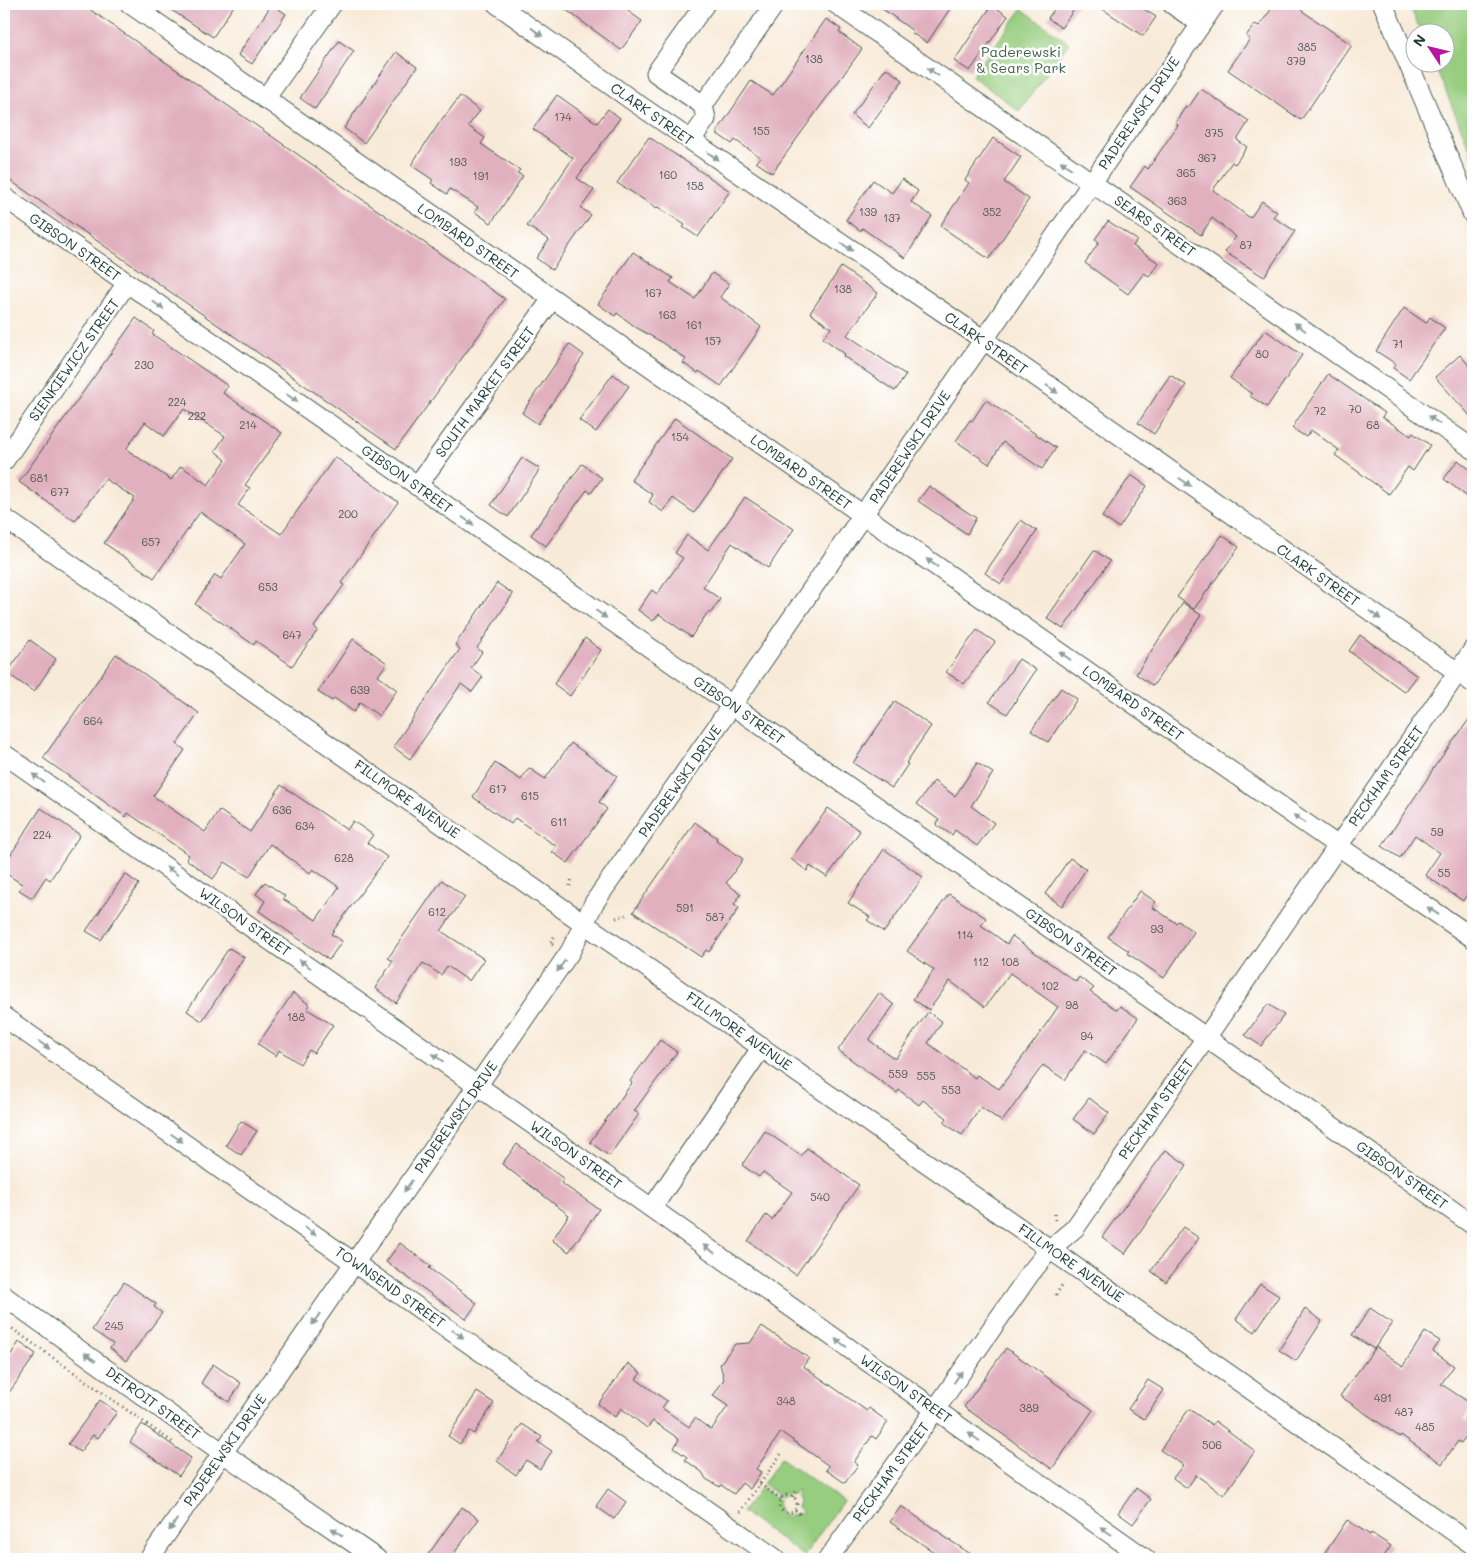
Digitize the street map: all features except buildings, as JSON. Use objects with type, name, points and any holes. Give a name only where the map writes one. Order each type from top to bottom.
[{"type":"street","name":"LOMBARD STREET","points":[[130,4],[1338,846],[1473,938]]},
{"type":"street","points":[[266,99],[332,4]]},
{"type":"street","name":"CLARK STREET","points":[[497,4],[633,101],[984,340],[1473,683]]},
{"type":"street","points":[[691,140],[706,119],[703,105],[656,73],[705,4]]},
{"type":"street","points":[[703,105],[774,4]]},
{"type":"street","name":"SEARS STREET","points":[[836,4],[1473,449]]},
{"type":"street","points":[[1172,4],[1201,24]]},
{"type":"street","name":"PADEREWSKI DRIVE","points":[[149,1559],[570,952],[594,903],[1215,4]]},
{"type":"street","points":[[1383,4],[1473,215]]},
{"type":"street","name":"GIBSON STREET","points":[[4,197],[1473,1225]]},
{"type":"street","name":"SIENKIEWICZ STREET","points":[[4,461],[127,284]]},
{"type":"street","name":"SOUTH MARKET STREET","points":[[417,486],[552,299]]},
{"type":"street","name":"FILLMORE AVENUE","points":[[4,518],[1473,1545]]},
{"type":"street","name":"PECKHAM STREET","points":[[828,1559],[935,1410],[1028,1275],[1050,1249],[1075,1228],[1473,650]]},
{"type":"street","name":"WILSON STREET","points":[[4,754],[652,1208],[1146,1559]]},
{"type":"street","name":"TOWNSEND STREET","points":[[4,1017],[776,1559]]},
{"type":"street","points":[[652,1208],[762,1047]]},
{"type":"street","name":"DETROIT STREET","points":[[4,1296],[223,1453],[377,1559]]},
{"type":"path","points":[[4,487],[9,486]]},
{"type":"path","points":[[570,886],[572,878]]},
{"type":"path","points":[[616,918],[626,914]]},
{"type":"path","points":[[550,943],[557,934]]},
{"type":"path","points":[[1055,1213],[1055,1220]]},
{"type":"path","points":[[1056,1295],[1062,1285]]},
{"type":"path","points":[[738,1515],[781,1454]]},
{"type":"path","points":[[760,1484],[781,1499]]},
{"type":"path","points":[[793,1497],[796,1492]]},
{"type":"path","points":[[786,1496],[793,1497],[797,1503],[795,1510],[788,1513],[783,1511],[779,1504],[781,1499],[786,1496]]},
{"type":"path","points":[[795,1510],[800,1514]]},
{"type":"path","points":[[779,1517],[783,1511]]},
{"type":"green space","points":[[1409,4],[1473,4],[1473,157],[1438,72],[1454,72],[1454,22],[1417,22]]},
{"type":"green space","name":"Paderewski & Sears Park","points":[[1022,9],[1069,43],[1019,111],[972,76]]},
{"type":"green space","points":[[781,1458],[843,1501],[804,1556],[742,1512],[761,1487],[779,1500],[778,1506],[781,1512],[778,1516],[780,1518],[783,1514],[788,1517],[797,1513],[800,1515],[802,1512],[797,1508],[799,1502],[796,1495],[798,1492],[796,1491],[793,1495],[787,1493],[781,1497],[763,1484]]}]
